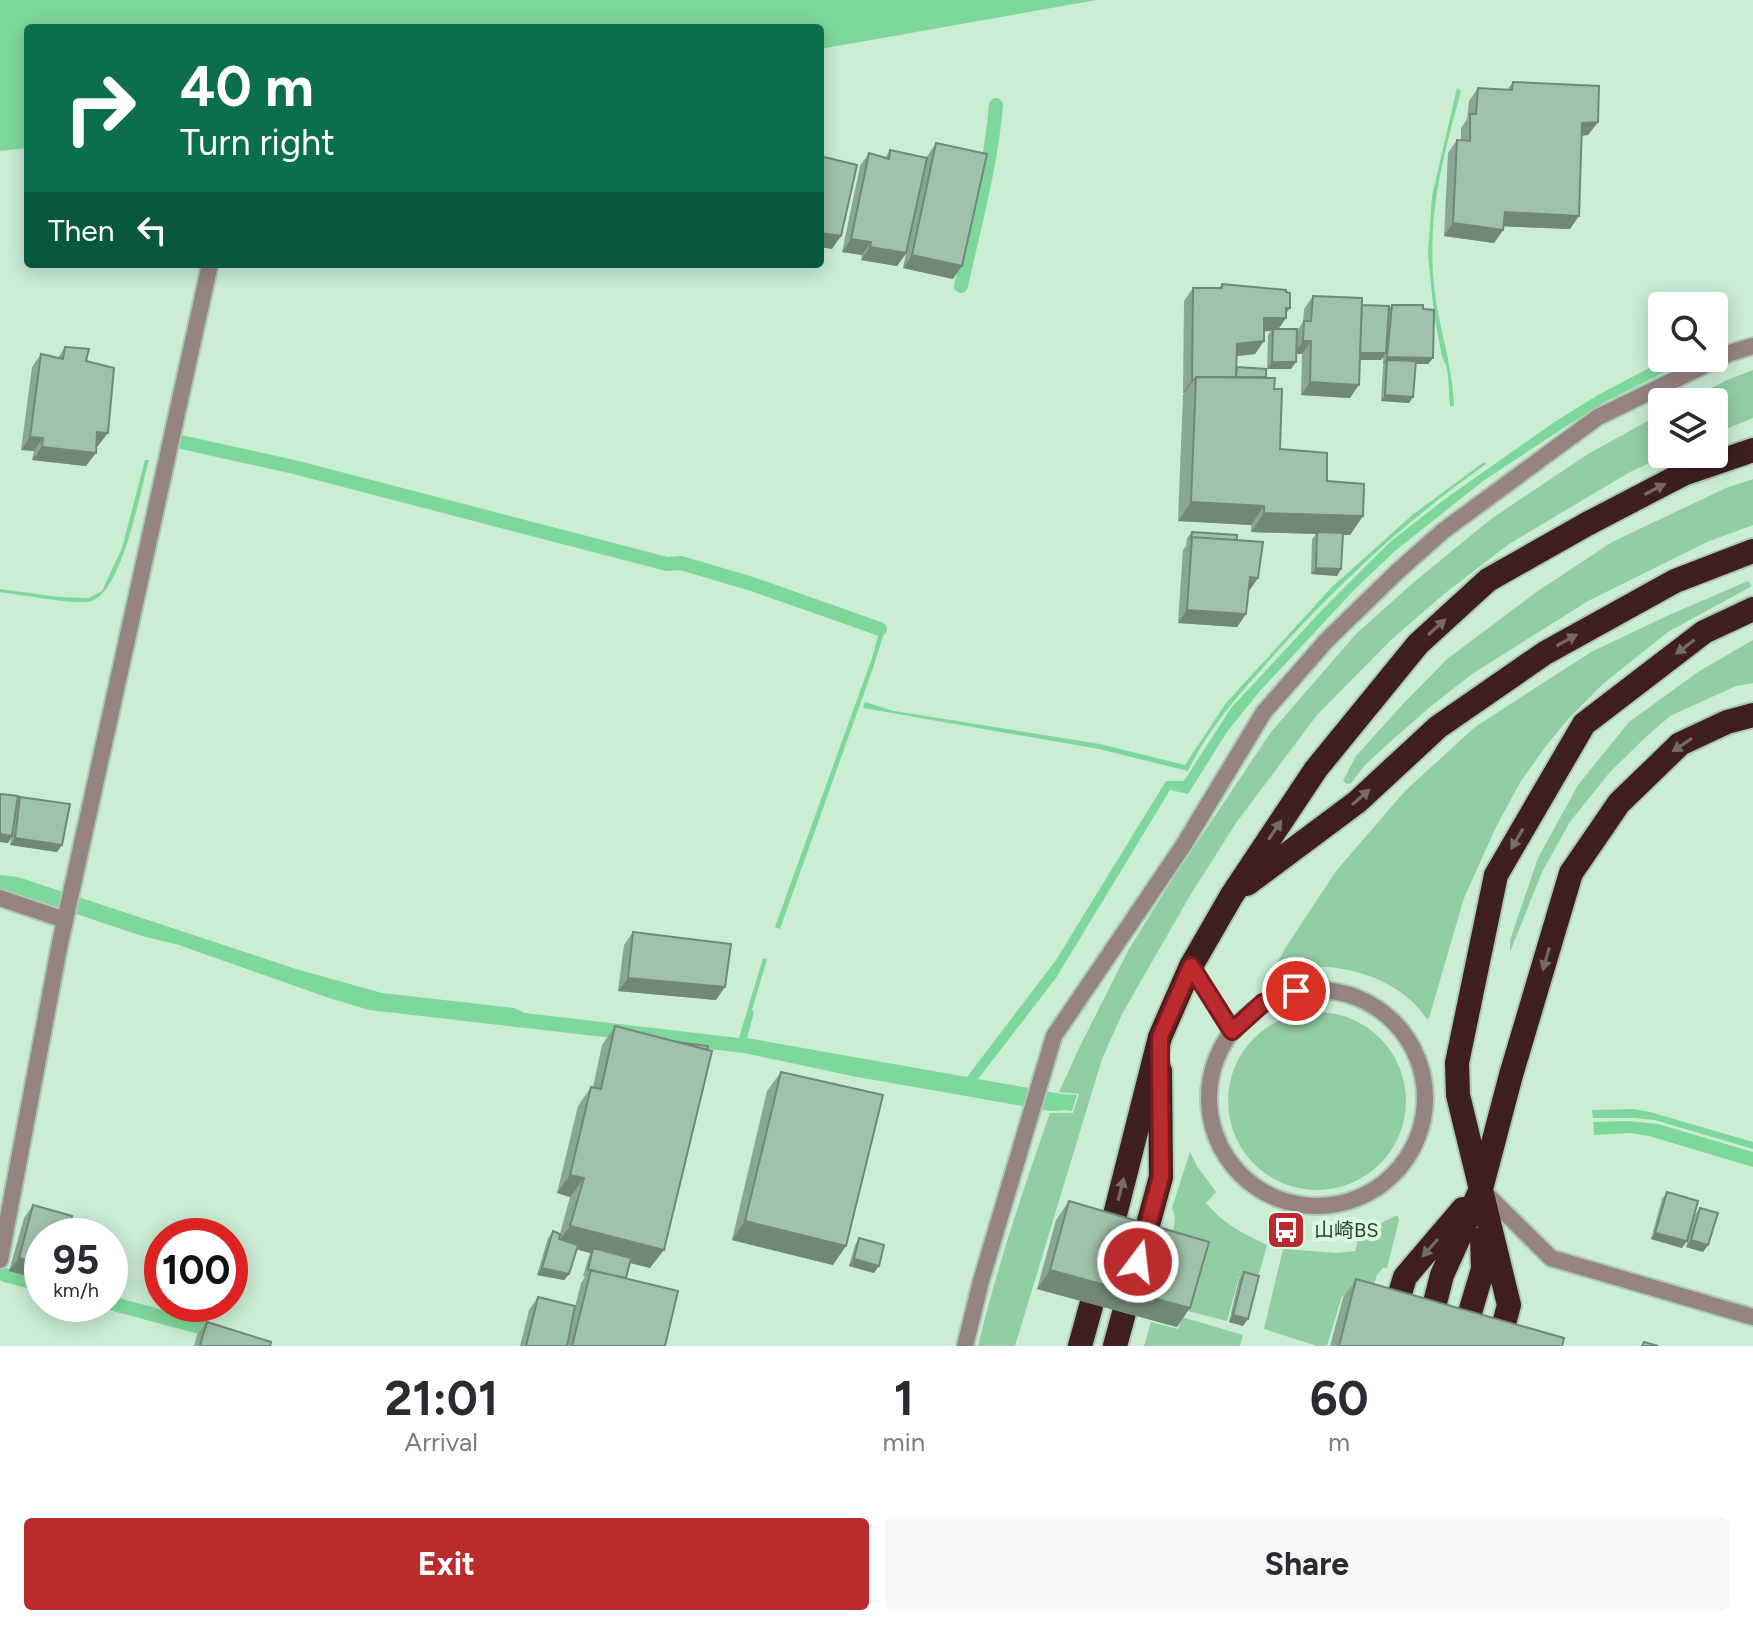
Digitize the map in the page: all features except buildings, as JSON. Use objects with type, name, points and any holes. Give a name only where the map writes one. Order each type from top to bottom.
[{"type":"highway","points":[[1080,1346],[1160,1037],[1191,966],[1232,895],[1316,769],[1418,644],[1488,580],[1683,474],[1753,450]]},
{"type":"highway","points":[[1232,895],[1357,802],[1438,727],[1545,653],[1675,581],[1753,551]]},
{"type":"highway","points":[[1498,1346],[1509,1305],[1481,1189],[1441,1096],[1457,1063],[1496,875],[1584,724],[1704,632],[1753,609]]},
{"type":"highway","points":[[1424,1346],[1442,1275],[1481,1189],[1571,873],[1619,803],[1680,744],[1727,722],[1753,715]]},
{"type":"highway","points":[[1115,1346],[1161,1177],[1160,1037]]},
{"type":"highway","points":[[1384,1346],[1405,1277],[1481,1189]]},
{"type":"highway","points":[[1460,1346],[1483,1269],[1481,1189]]},
{"type":"street","points":[[0,1260],[65,920],[209,268]]},
{"type":"street","points":[[965,1346],[981,1281],[1054,1036],[1183,846],[1264,712],[1327,640],[1398,571],[1455,522],[1598,417],[1730,353],[1753,346]]},
{"type":"street","points":[[0,898],[65,920]]},
{"type":"street","points":[[1191,966],[1233,1029]]},
{"type":"street","points":[[1331,990],[1364,1000],[1393,1020],[1414,1048],[1424,1081],[1441,1096],[1424,1116],[1413,1150],[1392,1178],[1361,1198],[1325,1207],[1288,1204],[1254,1188],[1228,1162],[1212,1128],[1208,1091],[1217,1055],[1233,1029],[1263,1003],[1296,991],[1331,990]]},
{"type":"street","points":[[1481,1189],[1551,1258],[1753,1317]]},
{"type":"shaded area","points":[[0,0],[1097,0],[824,48],[824,24],[24,24],[24,148],[0,151]]},
{"type":"shaded area","points":[[1457,88],[1461,91],[1443,163],[1435,210],[1432,259],[1436,300],[1453,391],[1454,406],[1450,406],[1448,376],[1434,315],[1428,254],[1432,196]]},
{"type":"shaded area","points":[[1648,369],[1648,372],[1665,372],[1607,401],[1483,481],[1395,551],[1355,589],[1259,692],[1227,732],[1188,794],[1170,790],[1056,978],[978,1079],[1077,1095],[1072,1111],[1051,1111],[852,1076],[744,1053],[369,1010],[179,945],[0,891],[0,875],[18,877],[296,969],[382,993],[739,1038],[763,958],[767,959],[747,1038],[967,1077],[1056,960],[1166,781],[1184,781],[1231,708],[1390,542],[1445,499],[1598,395]]},
{"type":"shaded area","points":[[1753,370],[1753,418],[1728,428],[1728,388],[1711,388]]},
{"type":"shaded area","points":[[1648,421],[1648,464],[1509,544],[1391,640],[1317,715],[1236,823],[1122,1014],[1102,1059],[1015,1346],[978,1346],[993,1287],[1050,1113],[1073,1113],[1079,1094],[1059,1092],[1080,1046],[1129,949],[1271,732],[1356,634],[1414,582],[1491,519],[1588,454]]},
{"type":"shaded area","points":[[145,460],[149,460],[129,538],[113,578],[103,593],[85,602],[0,592],[0,589],[88,598],[102,591],[122,548]]},
{"type":"shaded area","points":[[1484,462],[1486,464],[1399,532],[1319,608],[1224,714],[1204,741],[1188,771],[1099,749],[863,708],[865,702],[894,711],[1100,744],[1185,765],[1226,703],[1332,587],[1411,516]]},
{"type":"shaded area","points":[[1753,479],[1753,525],[1707,542],[1588,601],[1472,674],[1390,742],[1351,783],[1343,781],[1356,756],[1447,659],[1535,593],[1612,542],[1726,488]]},
{"type":"shaded area","points":[[1748,581],[1752,586],[1668,632],[1604,683],[1546,746],[1521,781],[1496,827],[1464,898],[1429,1018],[1398,990],[1360,973],[1319,966],[1275,967],[1336,871],[1405,791],[1475,727],[1591,652]]},
{"type":"shaded area","points":[[879,633],[884,633],[873,668],[780,929],[775,927]]},
{"type":"shaded area","points":[[1753,640],[1753,683],[1736,686],[1670,716],[1610,772],[1570,822],[1542,872],[1510,952],[1510,940],[1538,858],[1578,785],[1629,722],[1698,672]]},
{"type":"shaded area","points":[[1317,1012],[1351,1019],[1380,1038],[1399,1067],[1406,1101],[1399,1135],[1380,1164],[1351,1183],[1317,1190],[1283,1183],[1254,1164],[1235,1135],[1228,1101],[1235,1067],[1254,1038],[1283,1019]]},
{"type":"shaded area","points":[[1634,1109],[1753,1142],[1753,1149],[1655,1120],[1593,1118],[1592,1110]]},
{"type":"shaded area","points":[[1593,1122],[1658,1124],[1753,1152],[1753,1167],[1649,1136],[1630,1133],[1594,1135]]},
{"type":"shaded area","points":[[1190,1152],[1216,1192],[1206,1203],[1226,1222],[1267,1245],[1257,1281],[1239,1277],[1227,1321],[1184,1310],[1173,1268],[1170,1246],[1175,1222],[1172,1208]]},
{"type":"shaded area","points":[[1395,1216],[1399,1220],[1387,1268],[1377,1275],[1368,1303],[1342,1296],[1327,1346],[1317,1346],[1264,1329],[1283,1249],[1338,1253],[1355,1251],[1361,1230]]},
{"type":"shaded area","points":[[1182,1317],[1243,1335],[1240,1346],[1144,1346],[1151,1322],[1178,1329]]},
{"type":"waterway","points":[[961,286],[986,173],[996,105]]},
{"type":"waterway","points":[[181,442],[294,467],[667,564],[681,563],[752,584],[880,629]]},
{"type":"waterway","points":[[5,1275],[24,1280]]},
{"type":"waterway","points":[[128,1308],[222,1333]]},
{"type":"place","name":"山崎BS","points":[[1286,1230]]},
{"type":"route","points":[[1138,1262],[1161,1177],[1160,1037],[1191,966],[1232,1031],[1263,1003],[1296,991]]}]
